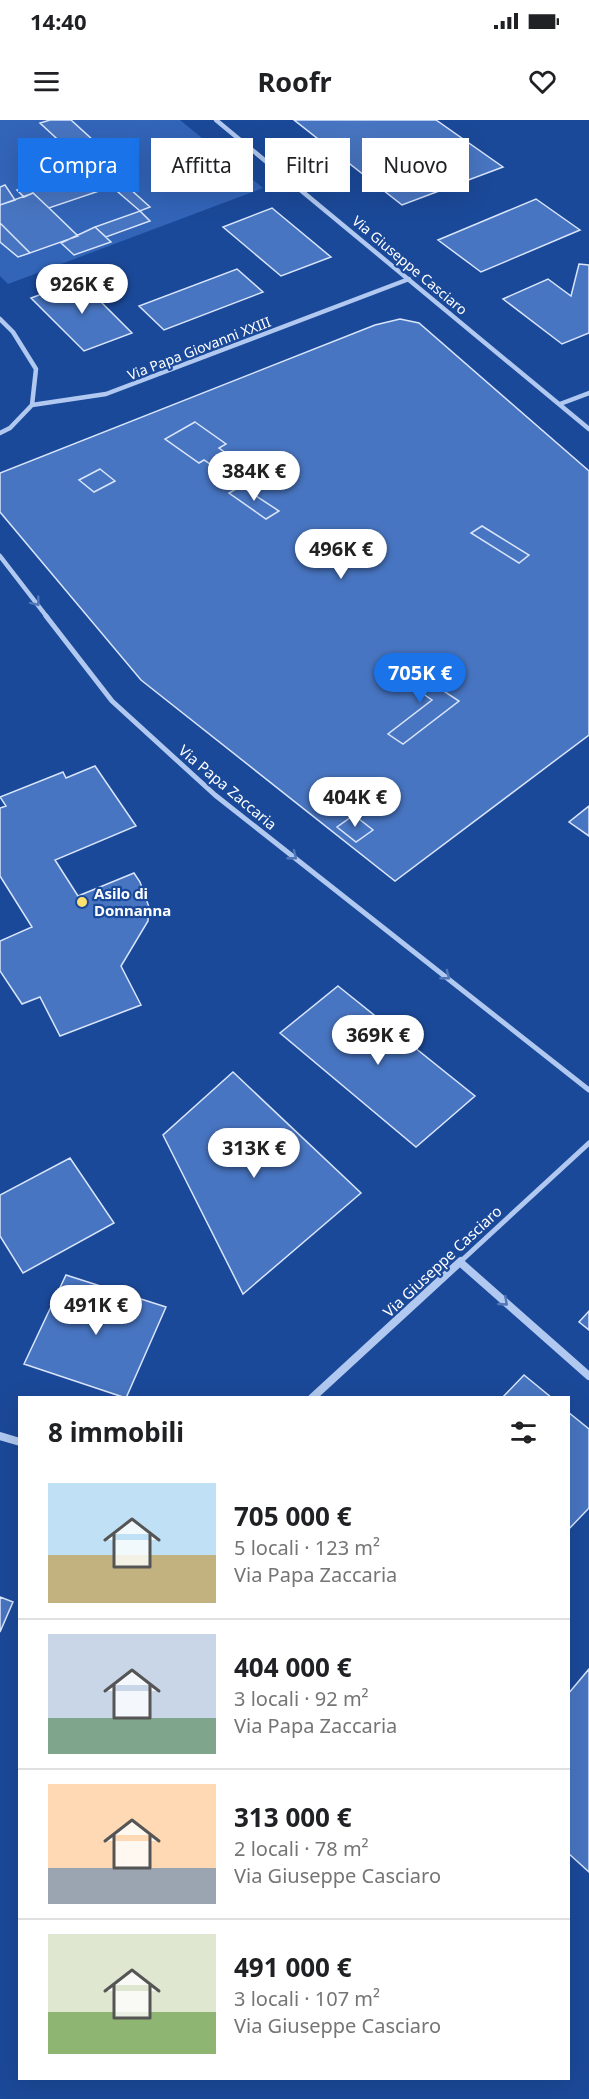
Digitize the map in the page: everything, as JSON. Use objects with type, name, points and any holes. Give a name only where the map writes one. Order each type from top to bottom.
[{"type":"street","name":"Via Giuseppe Casciaro","points":[[216,120],[589,429]]},
{"type":"street","name":"Via Papa Giovanni XXIII","points":[[32,405],[106,394],[409,279]]},
{"type":"street","points":[[0,319],[13,332],[36,369],[32,405],[10,428],[0,433]]},
{"type":"street","points":[[560,404],[589,393]]},
{"type":"street","name":"Via Papa Zaccaria","points":[[0,556],[112,701],[215,795],[589,1090]]},
{"type":"street","name":"Via Giuseppe Casciaro","points":[[314,1396],[589,1143]]},
{"type":"street","points":[[460,1263],[589,1376]]},
{"type":"street","points":[[0,1436],[18,1441]]},
{"type":"shaded area","points":[[0,120],[180,120],[202,138],[151,138],[151,192],[252,192],[8,284],[0,276]]},
{"type":"shaded area","points":[[253,180],[263,188],[253,192]]},
{"type":"building","points":[[50,120],[71,120],[91,138],[56,138],[40,123]]},
{"type":"building","points":[[294,120],[436,120],[462,138],[362,138],[362,174],[350,164],[350,138],[317,138]]},
{"type":"building","points":[[469,143],[503,167],[469,180]]},
{"type":"building","points":[[5,185],[15,200],[0,205],[0,187]]},
{"type":"building","points":[[19,192],[96,192],[49,208],[33,193],[24,197]]},
{"type":"building","points":[[118,192],[133,192],[150,207],[140,211]]},
{"type":"building","points":[[385,192],[437,192],[402,205]]},
{"type":"building","points":[[33,193],[78,236],[30,253],[0,223],[0,205]]},
{"type":"building","points":[[536,199],[580,230],[481,272],[438,240]]},
{"type":"building","points":[[272,208],[331,257],[281,276],[223,227]]},
{"type":"building","points":[[140,211],[150,221],[106,237],[95,227]]},
{"type":"building","points":[[0,223],[30,253],[18,257],[0,242]]},
{"type":"building","points":[[95,227],[111,242],[74,255],[61,243]]},
{"type":"building","points":[[579,264],[589,265],[589,333],[562,344],[503,299],[548,279],[571,296]]},
{"type":"building","points":[[237,269],[263,292],[164,330],[139,306]]},
{"type":"building","points":[[79,280],[132,333],[84,351],[31,298]]},
{"type":"building","points":[[400,319],[419,323],[589,471],[589,735],[395,881],[141,680],[0,512],[0,473],[375,325]]},
{"type":"building","points":[[195,422],[226,444],[219,448],[230,456],[213,466],[204,460],[199,463],[165,439]]},
{"type":"building","points":[[100,469],[115,481],[94,492],[79,480]]},
{"type":"building","points":[[241,486],[279,511],[266,519],[229,493]]},
{"type":"building","points":[[482,526],[529,555],[519,563],[471,533]]},
{"type":"building","points":[[398,661],[459,701],[403,744],[388,734],[432,700],[387,669]]},
{"type":"building","name":"Asilo di Donnanna","points":[[95,766],[136,826],[55,860],[78,896],[134,873],[140,882],[149,907],[148,921],[121,966],[141,1005],[60,1036],[40,997],[22,1004],[0,971],[0,941],[32,927],[0,876],[0,808],[6,806],[0,797],[63,772],[66,778]]},
{"type":"building","points":[[589,806],[589,836],[569,822]]},
{"type":"building","points":[[354,815],[373,830],[356,842],[337,827]]},
{"type":"building","points":[[338,986],[475,1096],[416,1147],[280,1033]]},
{"type":"building","points":[[233,1072],[361,1193],[243,1294],[163,1135]]},
{"type":"building","points":[[70,1158],[114,1223],[23,1273],[0,1236],[0,1195]]},
{"type":"building","points":[[66,1275],[166,1307],[127,1396],[120,1396],[24,1364]]},
{"type":"building","points":[[589,1311],[589,1330],[579,1322]]},
{"type":"building","points":[[524,1375],[550,1396],[504,1396]]},
{"type":"building","points":[[570,1414],[589,1429],[589,1508],[570,1528]]},
{"type":"building","points":[[0,1597],[13,1602],[0,1632]]},
{"type":"building","points":[[589,1669],[589,1872],[570,1855],[570,1692]]},
{"type":"place","name":"Asilo di Donnanna","points":[[82,902]]}]
